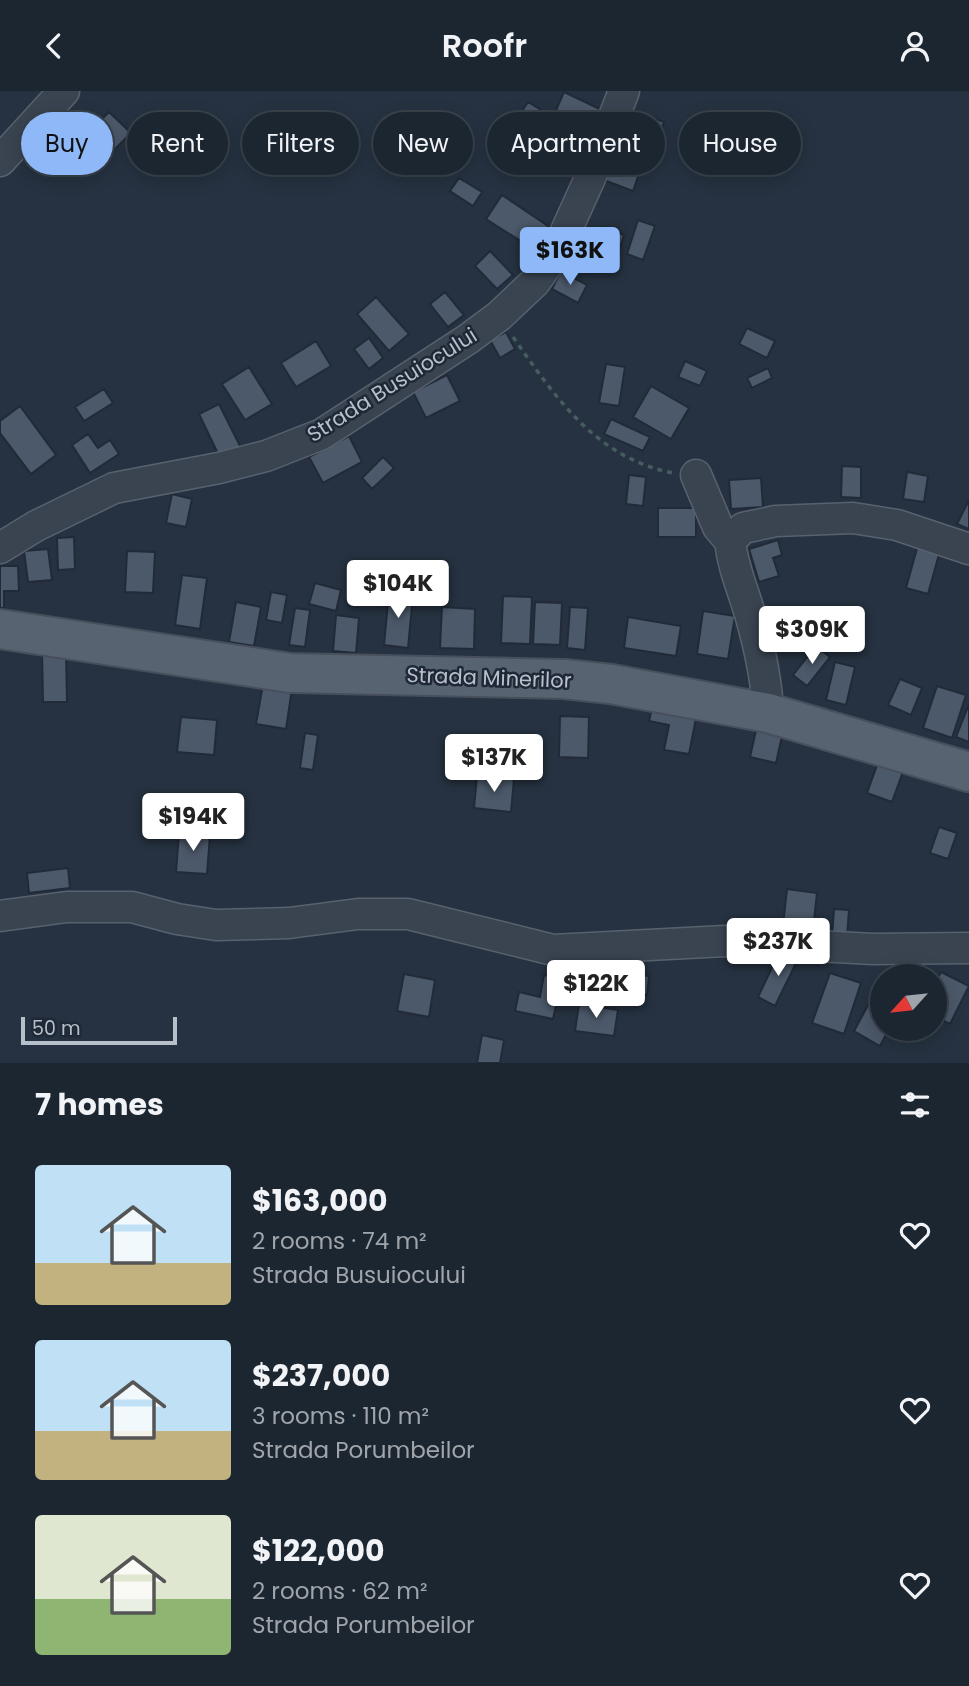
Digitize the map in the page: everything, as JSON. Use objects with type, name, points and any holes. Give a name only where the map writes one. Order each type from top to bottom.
[{"type":"main road","name":"Strada Minerilor","points":[[0,629],[290,673],[564,679],[611,684],[768,713],[969,772]]},
{"type":"street","points":[[0,161],[64,91]]},
{"type":"street","name":"Strada Busuiocului","points":[[0,548],[36,526],[114,488],[266,456],[323,434],[499,316],[536,282],[557,251],[590,178],[624,91]]},
{"type":"street","points":[[696,475],[718,527],[730,541],[732,562],[752,621],[767,692],[768,713]]},
{"type":"street","points":[[730,541],[743,528],[776,521],[853,519],[897,525],[969,549]]},
{"type":"street","points":[[0,916],[67,907],[132,907],[177,919],[216,925],[289,923],[358,914],[408,914],[553,950],[724,941],[873,949],[969,948]]},
{"type":"path","points":[[499,316],[557,399],[611,449],[642,465],[677,474],[696,475]]},
{"type":"building","points":[[564,92],[602,110],[560,112],[556,110]]},
{"type":"building","points":[[528,102],[544,112],[522,112]]},
{"type":"building","points":[[113,116],[127,129],[127,137],[113,151]]},
{"type":"building","points":[[602,175],[639,175],[633,191],[601,179]]},
{"type":"building","points":[[459,178],[482,192],[473,206],[450,191]]},
{"type":"building","points":[[502,195],[548,226],[533,249],[486,219]]},
{"type":"building","points":[[638,220],[655,226],[643,260],[627,254]]},
{"type":"building","points":[[600,227],[624,235],[617,257],[584,246],[589,231],[598,234]]},
{"type":"building","points":[[490,251],[513,275],[497,289],[475,266]]},
{"type":"building","points":[[561,271],[587,285],[578,303],[552,289]]},
{"type":"building","points":[[445,292],[464,315],[448,327],[430,304]]},
{"type":"building","points":[[376,297],[409,334],[389,351],[357,314]]},
{"type":"building","points":[[747,328],[775,341],[767,358],[739,344]]},
{"type":"building","points":[[506,332],[515,349],[500,358],[490,340]]},
{"type":"building","points":[[369,338],[383,358],[369,369],[354,349]]},
{"type":"building","points":[[316,341],[331,366],[296,387],[281,363]]},
{"type":"building","points":[[685,361],[707,371],[700,386],[678,377]]},
{"type":"building","points":[[606,364],[625,367],[619,406],[599,403]]},
{"type":"building","points":[[249,367],[272,404],[245,420],[222,384]]},
{"type":"building","points":[[768,368],[772,378],[752,388],[747,378]]},
{"type":"building","points":[[447,375],[460,401],[426,418],[413,392]]},
{"type":"building","points":[[651,386],[689,408],[671,439],[633,417]]},
{"type":"building","points":[[104,389],[113,403],[84,421],[75,407]]},
{"type":"building","points":[[219,404],[241,448],[220,458],[199,414]]},
{"type":"building","points":[[20,406],[56,455],[31,474],[0,433],[0,421]]},
{"type":"building","points":[[611,419],[650,437],[643,451],[604,434]]},
{"type":"building","points":[[88,434],[98,448],[110,440],[119,454],[90,473],[72,445]]},
{"type":"building","points":[[349,436],[362,462],[323,483],[309,457]]},
{"type":"building","points":[[383,457],[394,468],[372,489],[362,478]]},
{"type":"building","points":[[842,466],[861,467],[861,498],[841,497]]},
{"type":"building","points":[[907,472],[928,476],[924,502],[903,499]]},
{"type":"building","points":[[629,475],[646,477],[643,506],[626,504]]},
{"type":"building","points":[[761,478],[763,507],[731,509],[729,480]]},
{"type":"building","points":[[172,494],[192,499],[186,527],[166,523]]},
{"type":"building","points":[[969,500],[969,529],[957,524]]},
{"type":"building","points":[[658,508],[696,508],[696,537],[658,537]]},
{"type":"building","points":[[74,537],[75,569],[58,570],[57,538]]},
{"type":"building","points":[[778,540],[782,555],[773,558],[779,576],[759,582],[749,549]]},
{"type":"building","points":[[919,541],[941,547],[928,594],[906,588]]},
{"type":"building","points":[[48,549],[52,580],[28,582],[24,551]]},
{"type":"building","points":[[127,551],[155,552],[153,593],[125,592]]},
{"type":"building","points":[[0,566],[18,566],[19,591],[4,591],[4,608],[0,608]]},
{"type":"building","points":[[182,575],[207,578],[200,629],[175,625]]},
{"type":"building","points":[[315,583],[341,590],[336,611],[309,604]]},
{"type":"building","points":[[271,592],[287,595],[282,623],[266,620]]},
{"type":"building","points":[[389,592],[413,595],[408,648],[384,645]]},
{"type":"building","points":[[503,596],[532,597],[530,644],[501,643]]},
{"type":"building","points":[[236,602],[261,607],[254,646],[229,642]]},
{"type":"building","points":[[535,602],[562,603],[560,645],[533,644]]},
{"type":"building","points":[[442,607],[475,609],[474,649],[440,648]]},
{"type":"building","points":[[570,607],[588,608],[585,650],[567,648]]},
{"type":"building","points":[[295,608],[310,610],[305,647],[289,645]]},
{"type":"building","points":[[800,610],[803,627],[773,633],[769,617]]},
{"type":"building","points":[[703,611],[735,616],[728,659],[697,654]]},
{"type":"building","points":[[336,615],[359,618],[356,653],[333,651]]},
{"type":"building","points":[[628,617],[681,626],[676,656],[624,648]]},
{"type":"building","points":[[816,646],[830,657],[807,686],[793,675]]},
{"type":"building","points":[[66,651],[67,702],[43,702],[42,652]]},
{"type":"building","points":[[835,662],[855,667],[846,705],[826,700]]},
{"type":"building","points":[[900,679],[922,688],[911,715],[888,705]]},
{"type":"building","points":[[263,684],[292,689],[286,729],[256,724]]},
{"type":"building","points":[[937,686],[966,695],[952,738],[923,728]]},
{"type":"building","points":[[654,699],[698,708],[689,754],[664,750],[669,725],[649,721]]},
{"type":"building","points":[[969,704],[969,742],[956,737]]},
{"type":"building","points":[[560,716],[589,717],[588,758],[559,757]]},
{"type":"building","points":[[181,717],[217,720],[214,755],[177,752]]},
{"type":"building","points":[[757,726],[783,732],[776,763],[750,757]]},
{"type":"building","points":[[305,733],[318,735],[313,770],[300,768]]},
{"type":"building","points":[[880,757],[905,766],[892,802],[867,793]]},
{"type":"building","points":[[477,776],[514,779],[511,812],[474,808]]},
{"type":"building","points":[[939,827],[957,833],[948,859],[930,853]]},
{"type":"building","points":[[179,833],[210,835],[207,874],[176,872]]},
{"type":"building","points":[[68,868],[70,888],[29,893],[27,873]]},
{"type":"building","points":[[787,889],[817,893],[813,929],[783,925]]},
{"type":"building","points":[[834,909],[849,910],[847,936],[832,935]]},
{"type":"building","points":[[780,951],[798,959],[775,1006],[758,997]]},
{"type":"building","points":[[621,973],[649,976],[647,995],[619,991]]},
{"type":"building","points":[[830,973],[861,983],[844,1034],[812,1023]]},
{"type":"building","points":[[404,974],[435,980],[429,1017],[397,1011]]},
{"type":"building","points":[[544,975],[562,979],[553,1019],[515,1011],[519,992],[540,997]]},
{"type":"building","points":[[947,975],[969,986],[950,1024],[947,1022]]},
{"type":"building","points":[[870,1002],[870,1040],[854,1031]]},
{"type":"building","points":[[579,1004],[618,1010],[614,1036],[575,1031]]},
{"type":"building","points":[[482,1035],[504,1040],[500,1063],[477,1063]]}]
